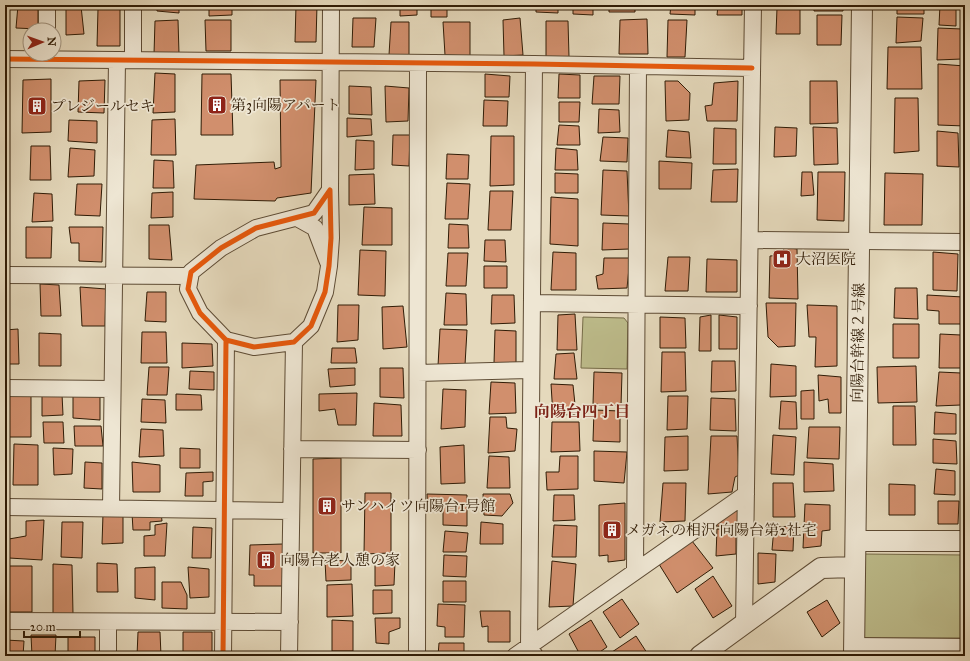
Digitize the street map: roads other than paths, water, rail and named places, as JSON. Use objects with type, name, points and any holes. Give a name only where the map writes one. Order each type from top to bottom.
[{"type":"street","points":[[47,5],[47,22]]},
{"type":"street","points":[[133,5],[133,60]]},
{"type":"street","points":[[330,190],[314,213],[256,228],[221,248],[191,272],[188,289],[200,313],[226,340],[254,347],[294,342],[311,326],[325,292],[332,238],[330,190],[331,5]]},
{"type":"street","points":[[744,625],[753,5]]},
{"type":"street","name":"向陽台幹線２号線","points":[[854,651],[862,5]]},
{"type":"street","points":[[62,57],[116,60],[418,62],[752,68]]},
{"type":"street","points":[[5,59],[22,58]]},
{"type":"street","points":[[111,508],[116,60]]},
{"type":"street","points":[[418,62],[418,656]]},
{"type":"street","points":[[532,651],[531,370],[534,64]]},
{"type":"street","points":[[635,570],[638,66]]},
{"type":"street","points":[[297,218],[315,228],[329,266]]},
{"type":"street","points":[[750,240],[965,242]]},
{"type":"street","points":[[5,275],[190,276]]},
{"type":"street","points":[[532,303],[749,306]]},
{"type":"street","points":[[223,656],[226,340]]},
{"type":"street","points":[[289,656],[294,342]]},
{"type":"street","points":[[418,373],[531,370]]},
{"type":"street","points":[[5,388],[112,389]]},
{"type":"street","points":[[292,449],[418,450]]},
{"type":"street","points":[[515,656],[532,651],[635,570],[746,494]]},
{"type":"street","points":[[5,507],[291,511]]},
{"type":"street","points":[[856,541],[965,541]]},
{"type":"street","points":[[700,656],[821,568],[854,567]]},
{"type":"street","points":[[5,621],[290,622]]},
{"type":"street","points":[[108,622],[108,656]]},
{"type":"street","points":[[854,651],[965,647]]},
{"type":"place","name":"第3向陽アパート","points":[[217,105]]},
{"type":"place","name":"プレジールセキ","points":[[37,106]]},
{"type":"place","name":"大沼医院","points":[[782,259]]},
{"type":"place","name":"サンハイツ向陽台1号館","points":[[327,506]]},
{"type":"place","name":"メガネの相沢 向陽台第2社宅","points":[[612,530]]},
{"type":"place","name":"向陽台老人憩の家","points":[[266,560]]},
{"type":"district","name":"向陽台四丁目","points":[[582,411]]}]
